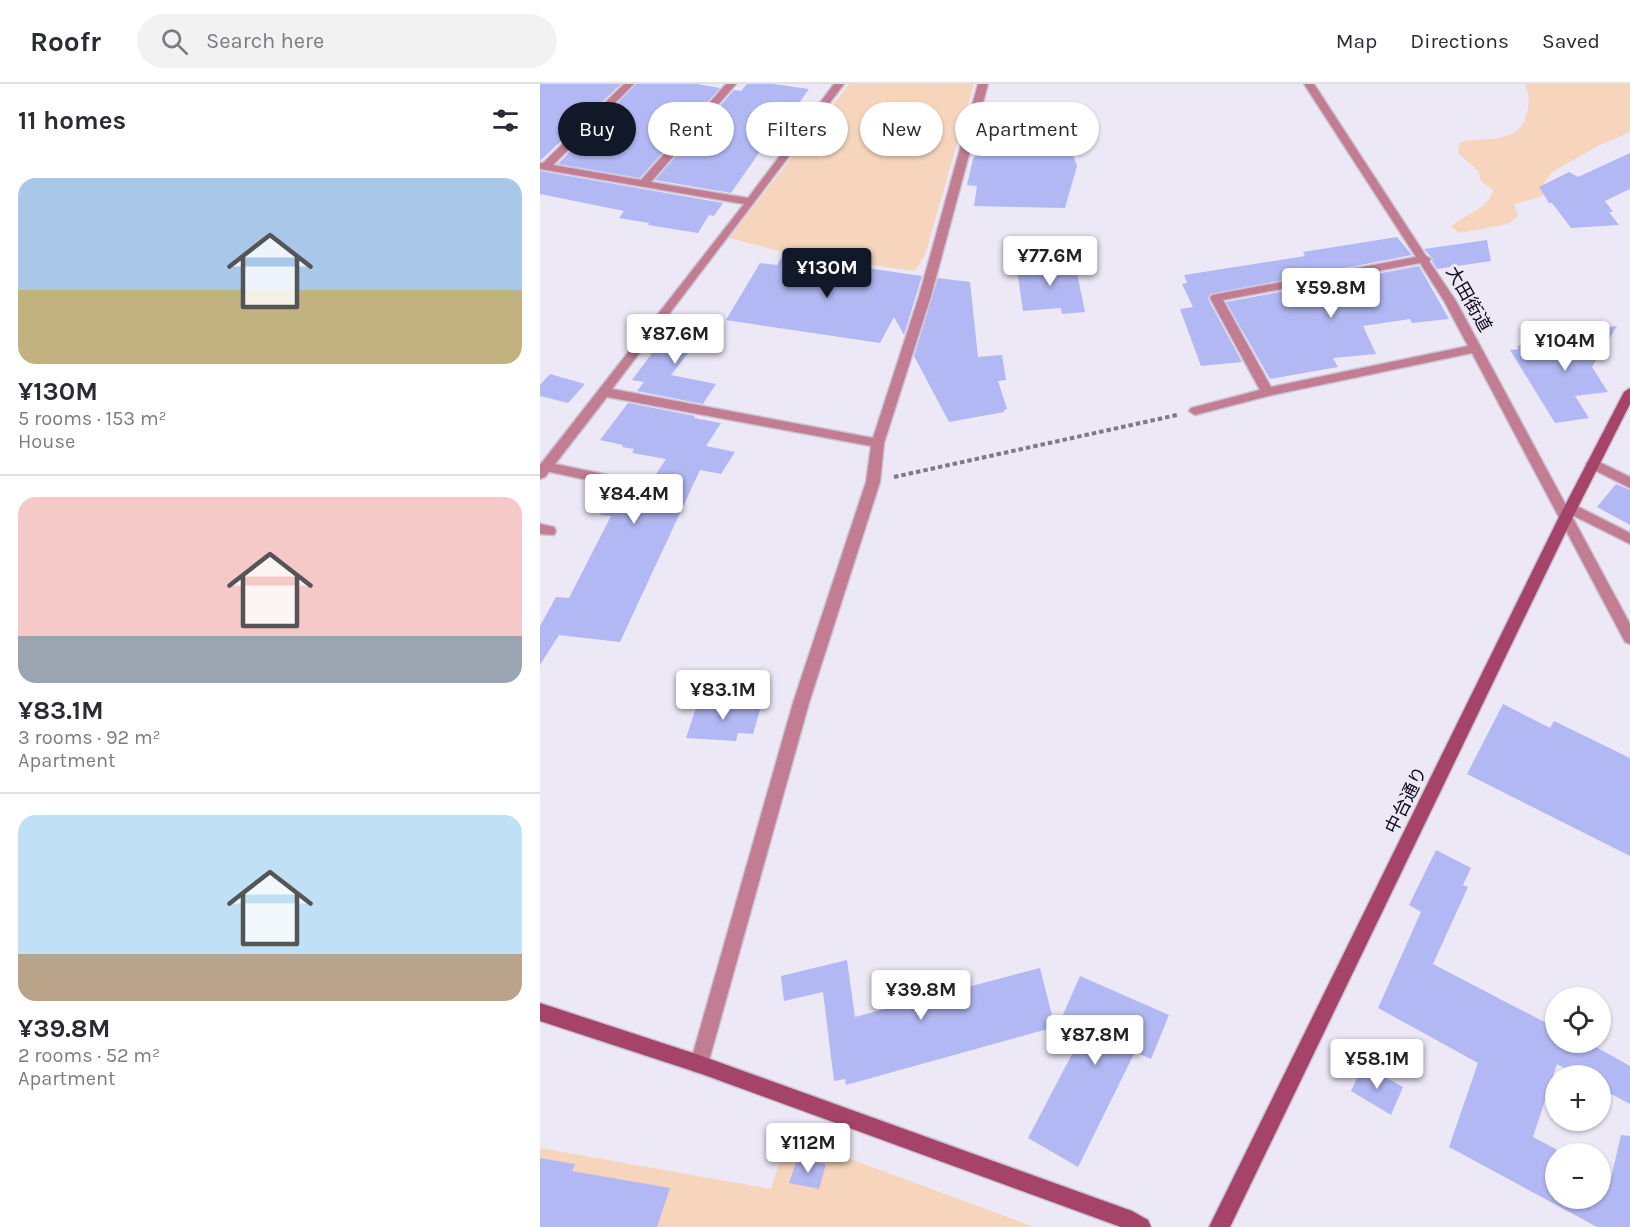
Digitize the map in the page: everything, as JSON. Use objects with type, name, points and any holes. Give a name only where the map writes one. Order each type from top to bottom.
[{"type":"street","points":[[542,167],[629,84]]},
{"type":"street","points":[[644,183],[731,84]]},
{"type":"street","points":[[670,493],[543,471],[839,84]]},
{"type":"street","points":[[699,1064],[801,703],[873,482],[878,443],[925,296],[983,84]]},
{"type":"street","name":"大田街道","points":[[1309,84],[1425,259],[1477,348],[1568,513],[1630,638]]},
{"type":"street","points":[[542,167],[751,202]]},
{"type":"street","points":[[1268,392],[1216,298],[1425,259]]},
{"type":"street","points":[[1195,411],[1268,392],[1477,348]]},
{"type":"street","points":[[604,392],[878,443]]},
{"type":"street","name":"中台通り","points":[[1219,1227],[1568,513],[1630,392]]},
{"type":"street","points":[[1593,464],[1630,483]]},
{"type":"street","points":[[1568,513],[1630,539]]},
{"type":"street","points":[[540,1012],[699,1064],[1132,1221],[1141,1227]]},
{"type":"path","points":[[873,482],[1195,411]]},
{"type":"shaded area","points":[[849,84],[974,84],[969,102],[955,102],[955,150],[925,255],[915,271],[787,253],[729,238],[793,156],[848,156],[848,102],[835,102]]},
{"type":"shaded area","points":[[1525,84],[1630,84],[1630,132],[1598,146],[1552,172],[1540,189],[1544,196],[1514,204],[1518,216],[1508,224],[1460,233],[1451,227],[1486,203],[1493,190],[1481,181],[1478,171],[1460,155],[1458,151],[1460,142],[1501,138],[1518,130],[1528,108],[1529,98]]},
{"type":"shaded area","points":[[788,1136],[1034,1227],[540,1227],[540,1148],[771,1189]]},
{"type":"building","points":[[540,84],[621,84],[602,102],[558,102],[558,144],[540,161]]},
{"type":"building","points":[[636,84],[697,84],[720,88],[708,102],[648,102],[648,156],[660,156],[640,178],[558,164],[566,156],[636,156],[636,102],[618,102]]},
{"type":"building","points":[[747,84],[773,84],[809,89],[800,102],[746,102],[746,156],[757,156],[731,193],[655,180],[676,156],[734,156],[734,102],[723,102],[734,90],[741,91]]},
{"type":"building","points":[[1630,153],[1630,189],[1605,201],[1613,212],[1609,212],[1619,225],[1571,228],[1552,203],[1549,203],[1539,187],[1569,172],[1578,177]]},
{"type":"building","points":[[975,156],[1073,156],[1077,166],[1065,208],[974,206],[977,186],[967,185]]},
{"type":"building","points":[[540,171],[723,203],[714,216],[709,215],[698,233],[648,225],[649,223],[619,218],[624,211],[540,194]]},
{"type":"building","points":[[1397,237],[1412,255],[1210,294],[1208,299],[1242,362],[1201,366],[1180,309],[1193,307],[1182,284],[1187,283],[1184,275],[1305,256],[1303,252]]},
{"type":"building","points":[[1487,240],[1491,261],[1437,269],[1433,259],[1424,249]]},
{"type":"building","points":[[783,256],[922,276],[904,335],[894,317],[880,343],[726,320],[760,263],[777,265]]},
{"type":"building","points":[[1016,263],[1075,263],[1085,312],[1062,314],[1061,308],[1023,311]]},
{"type":"building","points":[[1419,266],[1449,319],[1412,323],[1410,319],[1363,326],[1376,354],[1333,358],[1338,367],[1270,379],[1226,302]]},
{"type":"building","points":[[938,278],[970,282],[978,357],[1002,355],[1006,380],[998,381],[1007,409],[1004,412],[949,422],[914,356]]},
{"type":"building","points":[[679,317],[711,324],[671,375],[716,384],[703,404],[637,391],[644,382],[632,380]]},
{"type":"building","points":[[1617,326],[1592,367],[1608,392],[1575,396],[1589,418],[1555,423],[1510,350],[1519,349],[1517,346],[1547,343],[1566,348],[1575,332]]},
{"type":"building","points":[[550,374],[585,384],[568,403],[540,396],[540,385]]},
{"type":"building","points":[[628,403],[721,423],[706,446],[735,452],[721,474],[700,470],[620,642],[559,635],[540,665],[540,626],[556,597],[569,598],[611,516],[600,515],[611,495],[639,498],[642,494],[670,500],[679,493],[670,486],[651,482],[666,459],[632,453],[634,449],[600,440]]},
{"type":"building","points":[[1616,484],[1630,490],[1630,525],[1597,507]]},
{"type":"building","points":[[698,702],[761,706],[753,734],[738,733],[736,741],[686,738]]},
{"type":"building","points":[[1503,704],[1550,728],[1554,721],[1630,758],[1630,856],[1467,774]]},
{"type":"building","points":[[1436,850],[1471,868],[1463,885],[1468,887],[1433,964],[1545,1022],[1545,1053],[1607,1053],[1630,1066],[1630,1104],[1611,1094],[1611,1065],[1545,1065],[1545,1100],[1533,1137],[1545,1143],[1545,1199],[1449,1147],[1478,1063],[1378,1008],[1421,912],[1409,905]]},
{"type":"building","points":[[847,960],[855,1017],[1040,968],[1055,1027],[846,1085],[845,1079],[834,1081],[823,992],[784,1001],[781,976]]},
{"type":"building","points":[[1080,976],[1169,1015],[1151,1059],[1135,1052],[1078,1167],[1028,1138],[1091,1018],[1058,1026]]},
{"type":"building","points":[[1363,1065],[1403,1087],[1391,1115],[1351,1091]]},
{"type":"building","points":[[1621,1135],[1630,1136],[1630,1227],[1597,1227],[1564,1209],[1611,1209],[1611,1178]]},
{"type":"building","points":[[540,1158],[575,1164],[572,1171],[670,1188],[657,1227],[540,1227]]},
{"type":"building","points":[[797,1159],[826,1164],[819,1189],[789,1183]]}]
